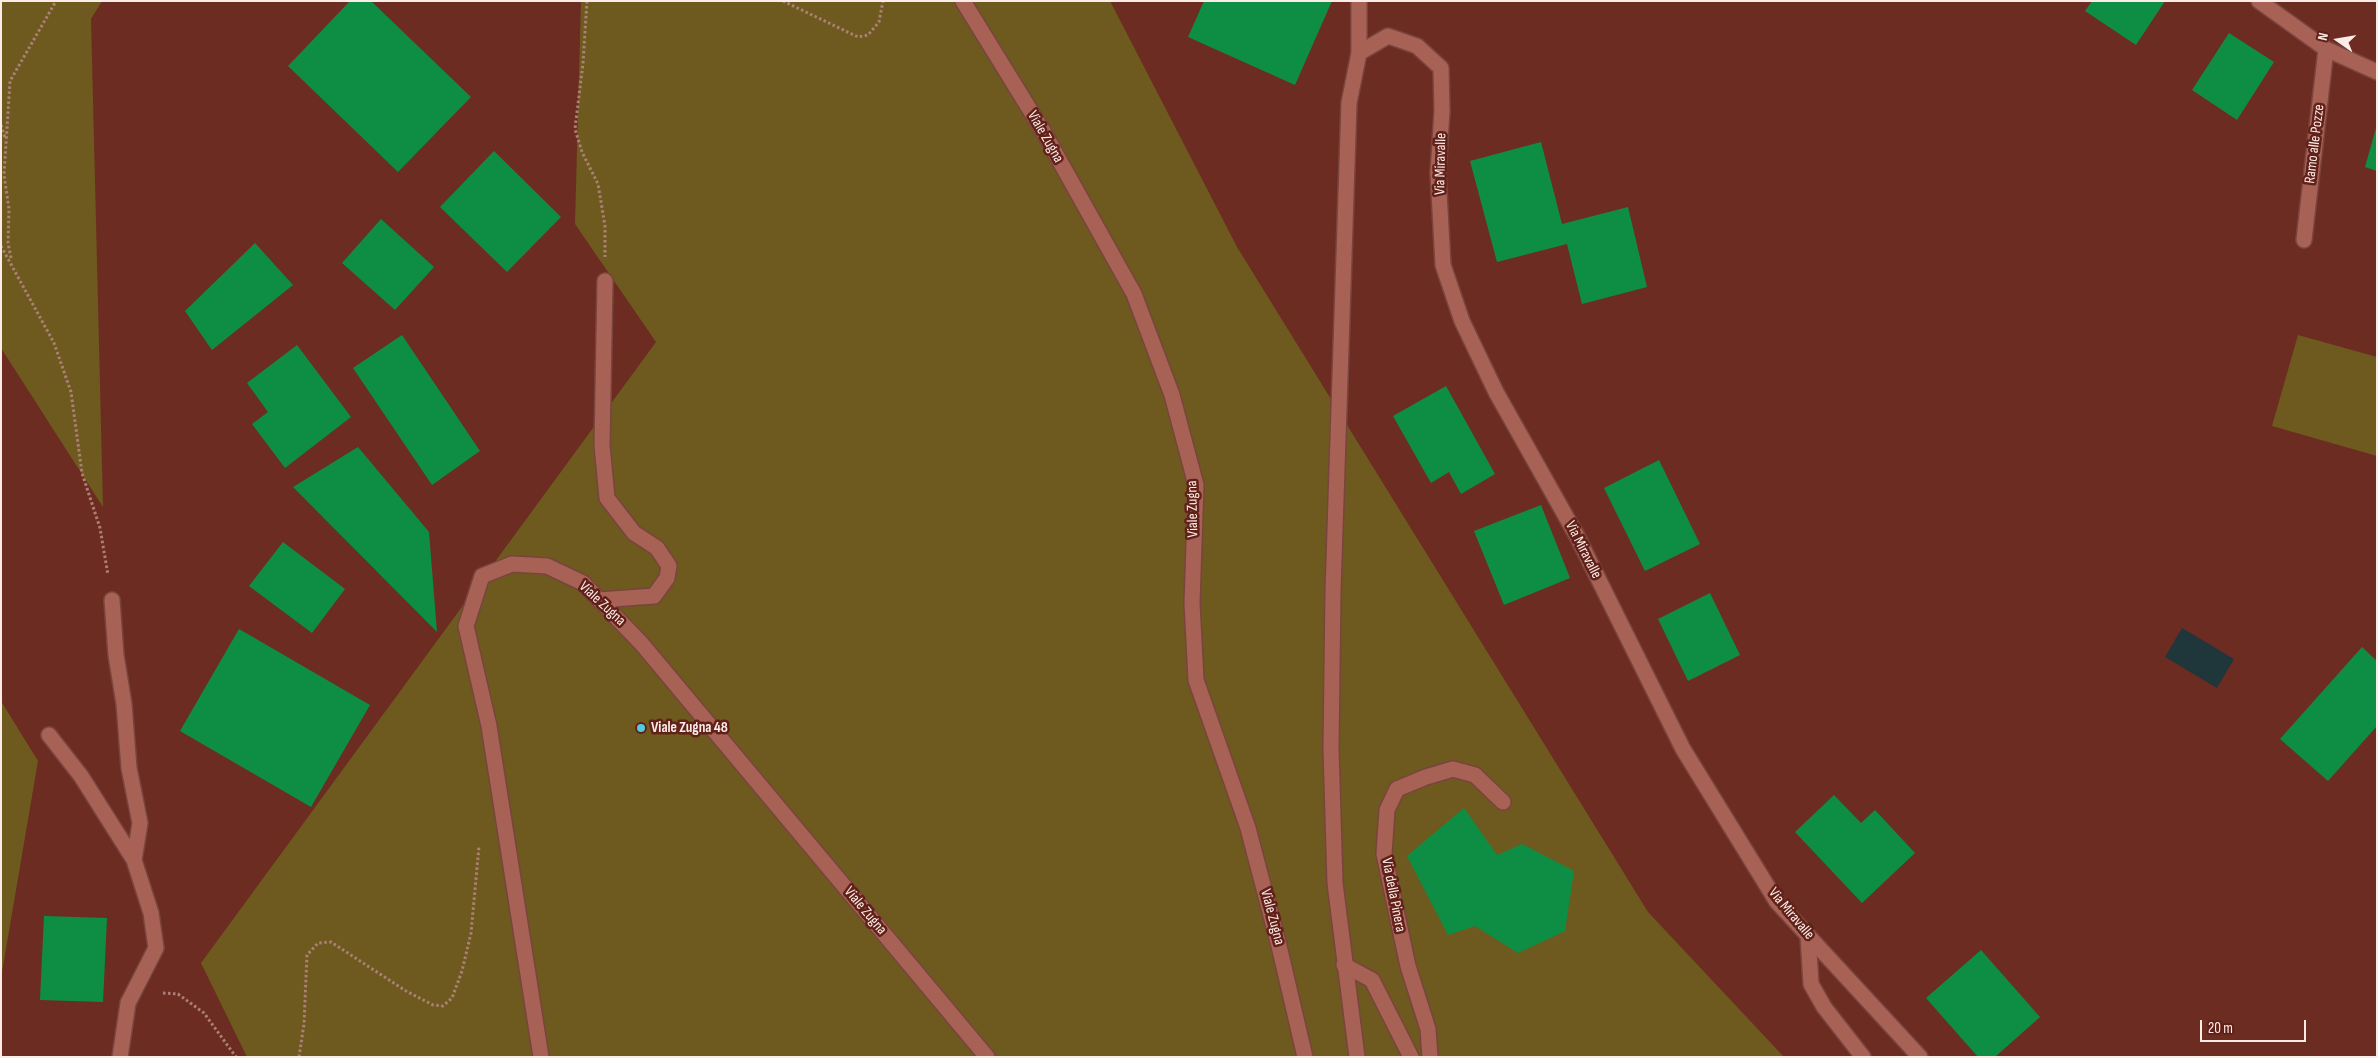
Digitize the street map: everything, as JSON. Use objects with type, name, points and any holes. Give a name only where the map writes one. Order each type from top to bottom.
[{"type":"street","name":"Viale Zugna","points":[[962,1],[1043,131],[1134,294],[1172,394],[1196,485],[1192,603],[1196,680],[1248,828],[1279,946],[1305,1057]]},
{"type":"street","points":[[1357,1057],[1334,883],[1331,749],[1333,590],[1349,102],[1359,53],[1359,1]]},
{"type":"street","points":[[2259,1],[2326,49],[2377,72]]},
{"type":"street","name":"Via Miravalle","points":[[1359,53],[1388,36],[1417,46],[1441,68],[1442,111],[1438,172],[1443,265],[1462,321],[1496,392],[1578,538],[1683,749],[1777,902],[1920,1057]]},
{"type":"street","name":"Ramo alle Pozze","points":[[2304,240],[2326,49]]},
{"type":"street","points":[[599,600],[654,596],[667,578],[669,566],[657,548],[634,533],[607,498],[602,445],[605,281]]},
{"type":"street","name":"Viale Zugna","points":[[541,1057],[488,726],[466,626],[482,576],[512,564],[547,566],[583,583],[641,643],[987,1057]]},
{"type":"street","points":[[112,600],[116,655],[124,704],[129,768],[140,823],[134,860]]},
{"type":"street","points":[[49,735],[82,776],[134,860],[152,913],[156,948],[128,1003],[120,1057]]},
{"type":"street","name":"Via della Pinera","points":[[1430,1057],[1428,1029],[1408,966],[1384,854],[1387,810],[1397,790],[1426,777],[1454,769],[1474,775],[1503,802]]},
{"type":"street","points":[[1808,936],[1810,984],[1824,1007],[1863,1057]]},
{"type":"street","points":[[1344,965],[1372,980],[1411,1057]]},
{"type":"path","points":[[11,261],[8,243],[9,209],[4,175],[10,81],[56,1]]},
{"type":"path","points":[[587,1],[584,63],[576,129],[582,152],[598,184],[605,226],[605,281]]},
{"type":"path","points":[[783,1],[858,37],[868,35],[879,22],[883,1]]},
{"type":"path","points":[[1,125],[6,141]]},
{"type":"path","points":[[1,246],[11,261],[54,343],[71,392],[82,473],[100,528],[112,600]]},
{"type":"path","points":[[299,1057],[304,1024],[307,955],[318,943],[331,942],[406,991],[433,1005],[443,1006],[452,998],[462,970],[471,933],[480,845]]},
{"type":"path","points":[[128,1003],[154,993],[178,994],[204,1012],[236,1057]]},
{"type":"shaded area","points":[[1,1],[102,1],[91,19],[103,507],[1,348]]},
{"type":"shaded area","points":[[581,1],[1110,1],[1237,247],[1648,912],[1784,1057],[247,1057],[201,963],[656,342],[575,224]]},
{"type":"shaded area","points":[[2298,335],[2377,357],[2377,456],[2272,426]]},
{"type":"shaded area","points":[[1,701],[38,761],[1,978]]},
{"type":"water","points":[[2182,628],[2234,659],[2217,688],[2165,657]]},
{"type":"building","points":[[350,1],[371,1],[471,97],[398,172],[288,66]]},
{"type":"building","points":[[1204,1],[1332,1],[1295,85],[1188,37]]},
{"type":"building","points":[[2092,1],[2165,1],[2136,45],[2085,11]]},
{"type":"building","points":[[2229,33],[2274,62],[2237,120],[2192,90]]},
{"type":"building","points":[[2377,128],[2377,171],[2365,167]]},
{"type":"building","points":[[1541,142],[1562,224],[1628,207],[1647,287],[1582,304],[1567,244],[1497,262],[1470,161]]},
{"type":"building","points":[[494,151],[561,217],[507,272],[440,207]]},
{"type":"building","points":[[381,219],[434,267],[395,310],[342,263]]},
{"type":"building","points":[[255,243],[293,285],[212,350],[185,311]]},
{"type":"building","points":[[402,335],[480,451],[432,485],[353,368]]},
{"type":"building","points":[[297,345],[351,417],[285,468],[252,424],[268,412],[247,383]]},
{"type":"building","points":[[1446,386],[1495,474],[1461,494],[1449,472],[1431,483],[1393,416]]},
{"type":"building","points":[[358,447],[429,532],[437,632],[293,487]]},
{"type":"building","points":[[1659,460],[1700,544],[1645,571],[1604,488]]},
{"type":"building","points":[[1541,505],[1570,578],[1504,605],[1474,531]]},
{"type":"building","points":[[283,542],[345,589],[312,633],[249,586]]},
{"type":"building","points":[[1710,593],[1740,655],[1688,681],[1658,619]]},
{"type":"building","points":[[239,629],[370,705],[311,807],[180,731]]},
{"type":"building","points":[[2362,647],[2377,661],[2377,726],[2328,781],[2280,739]]},
{"type":"building","points":[[1834,795],[1861,823],[1875,810],[1915,853],[1862,903],[1795,832]]},
{"type":"building","points":[[1464,808],[1497,855],[1522,844],[1574,871],[1565,931],[1518,953],[1475,926],[1448,935],[1407,856]]},
{"type":"building","points":[[44,916],[107,918],[103,1002],[40,1000]]},
{"type":"building","points":[[1981,950],[2040,1017],[1995,1057],[1978,1057],[1926,998]]},
{"type":"place","name":"Viale Zugna 48","points":[[641,728]]}]
